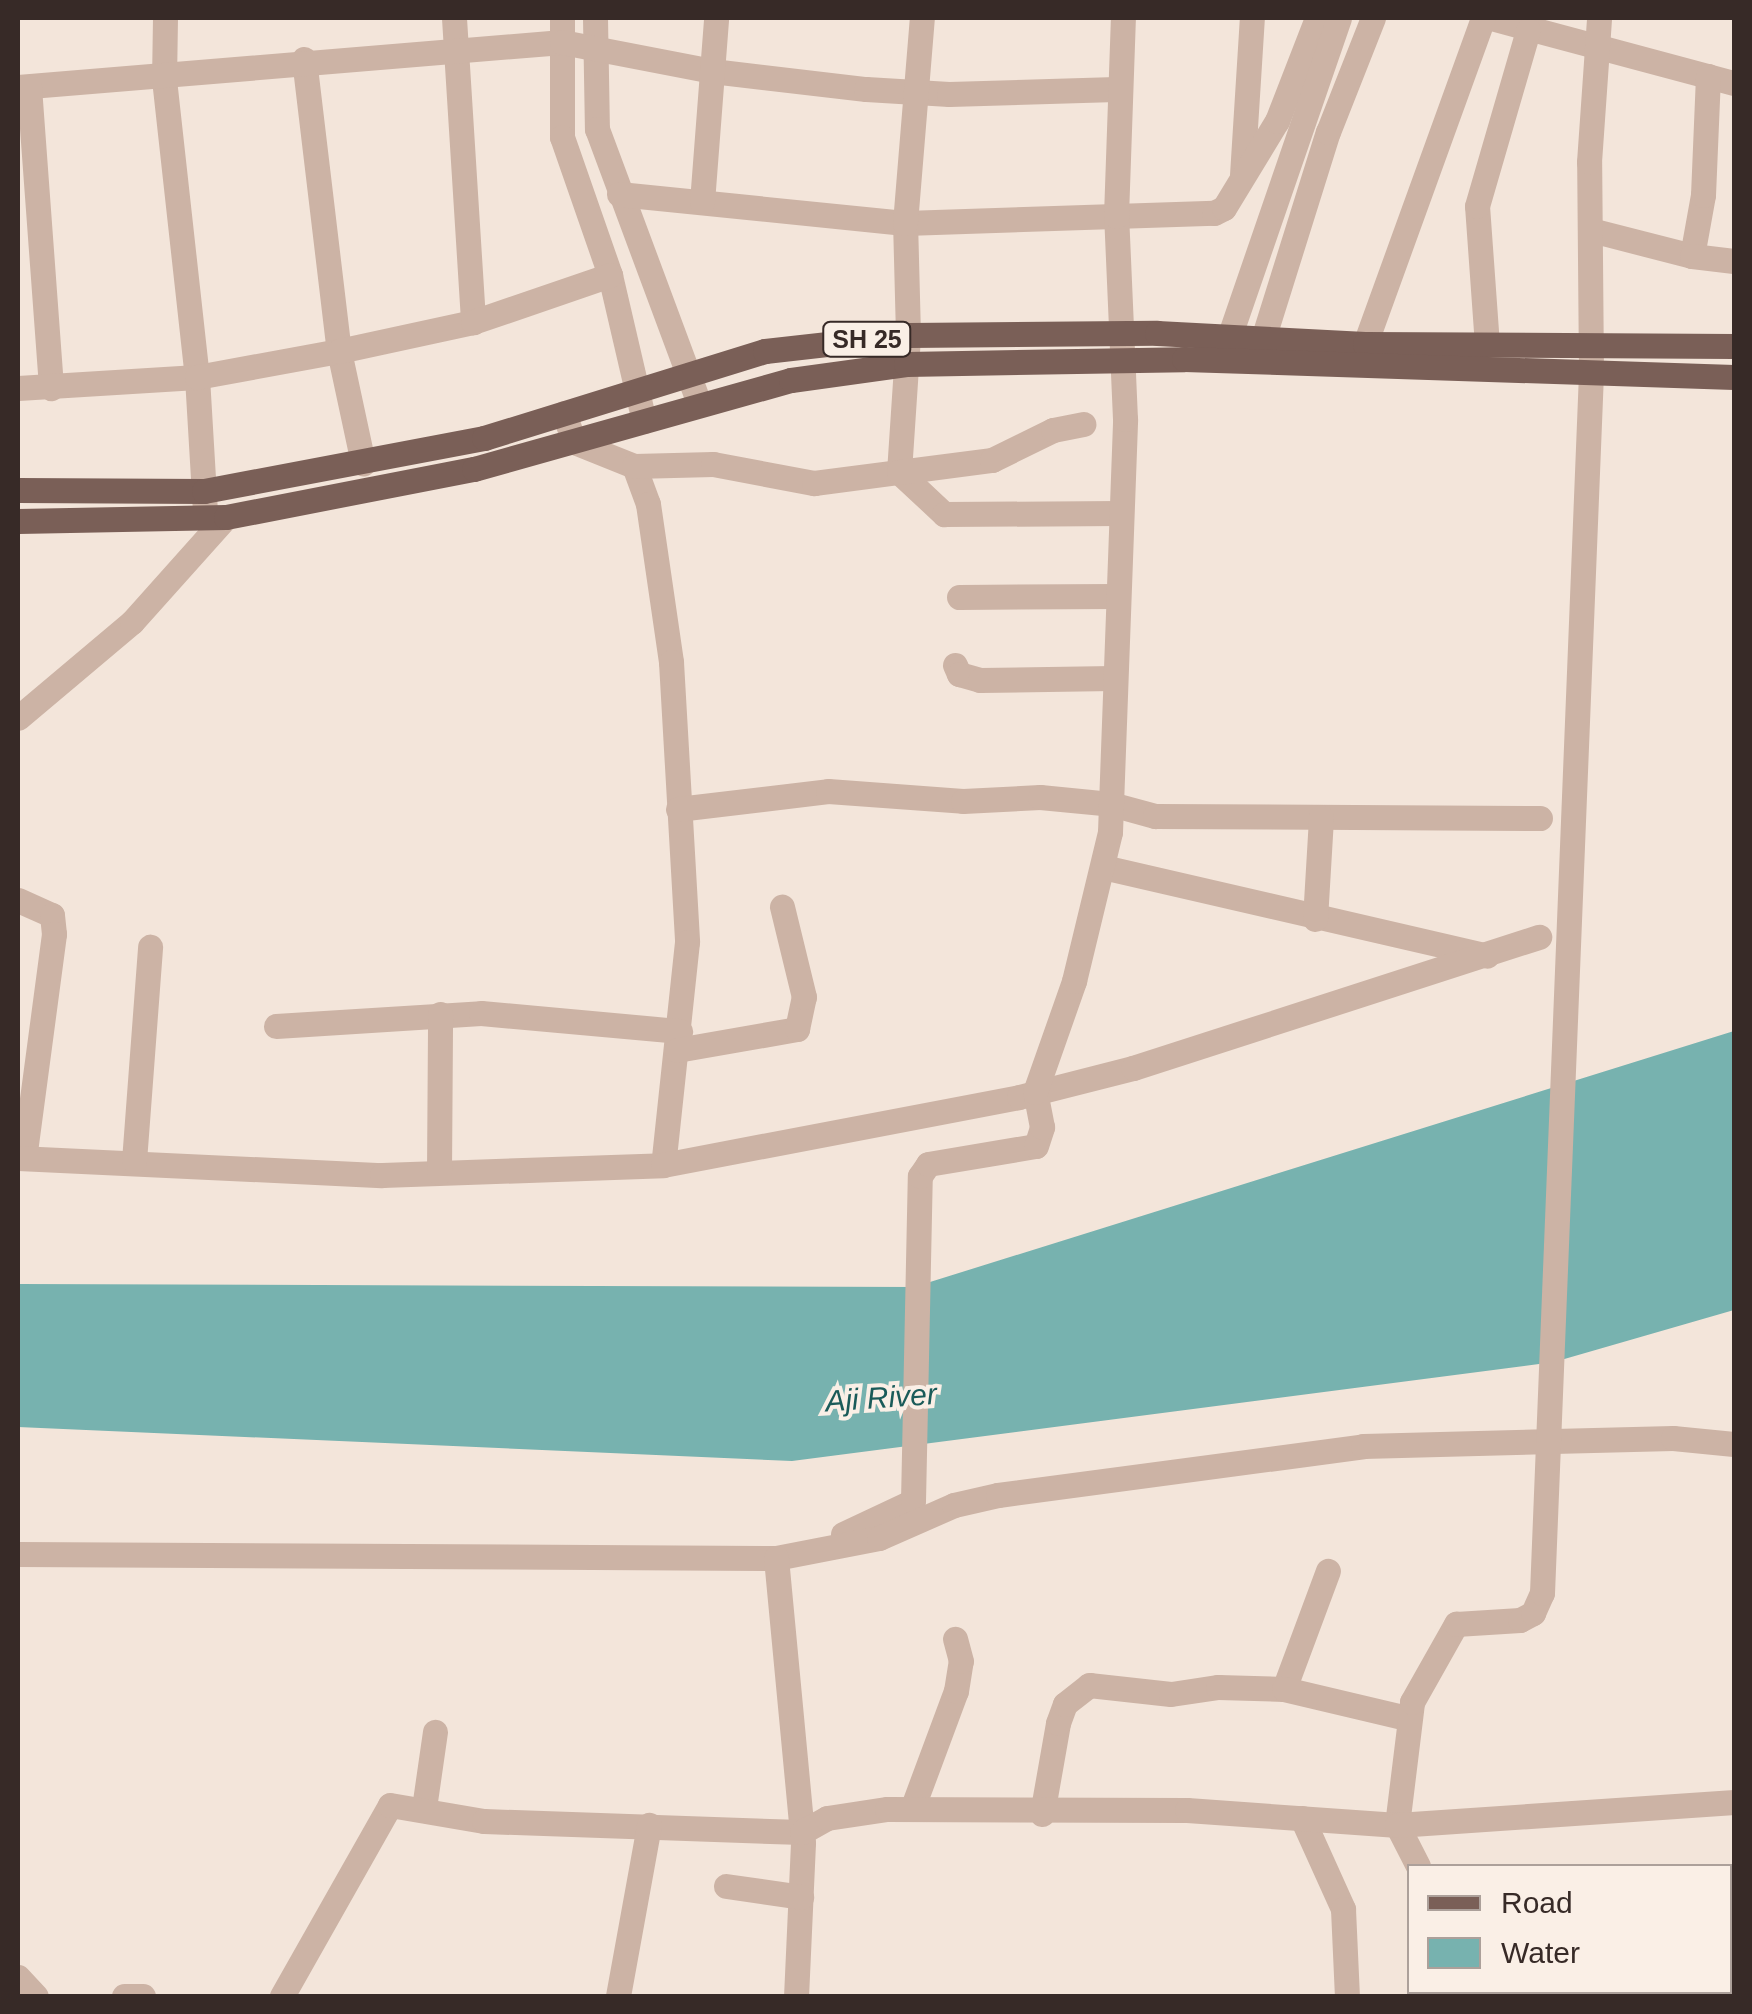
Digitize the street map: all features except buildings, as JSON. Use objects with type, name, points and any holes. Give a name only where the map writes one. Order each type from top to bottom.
[{"type":"main road","name":"SH 25","points":[[18,490],[204,491],[363,462],[564,414],[686,373],[765,352],[908,335],[1117,334],[1259,350],[1365,344],[1734,346]]},
{"type":"main road","points":[[18,521],[215,518],[474,469],[791,380],[906,364],[1120,362],[1225,349]]},
{"type":"main road","points":[[1259,350],[1591,373],[1734,376]]},
{"type":"street","points":[[18,718],[132,622],[215,518],[204,491],[197,378],[164,79],[165,18]]},
{"type":"street","points":[[454,18],[473,322]]},
{"type":"street","points":[[595,18],[597,129],[698,404]]},
{"type":"street","points":[[702,202],[716,18]]},
{"type":"street","points":[[899,472],[908,335],[905,223],[922,18]]},
{"type":"street","points":[[797,1538],[834,1538],[913,1501],[920,1176],[928,1164],[1036,1146],[1042,1127],[1034,1092],[1074,981],[1102,868],[1111,804],[1118,512],[1126,419],[1117,334],[1116,216],[1116,89],[1123,18]]},
{"type":"street","points":[[1242,176],[1252,18]]},
{"type":"street","points":[[619,194],[905,223],[1214,213],[1224,208],[1278,121],[1317,18]]},
{"type":"street","points":[[1225,349],[1339,18]]},
{"type":"street","points":[[1259,350],[1372,18]]},
{"type":"street","points":[[1365,344],[1487,18],[1734,83]]},
{"type":"street","points":[[1417,1864],[1397,1825],[1407,1718],[1456,1624],[1520,1620],[1540,1603],[1552,1410],[1591,373],[1590,230],[1599,18]]},
{"type":"street","points":[[562,30],[562,137],[610,276],[644,420]]},
{"type":"street","points":[[51,388],[23,87],[164,79],[304,60],[455,48],[562,30],[595,52],[712,72],[918,92],[1116,89]]},
{"type":"street","points":[[1487,345],[1478,206],[1528,30]]},
{"type":"street","points":[[304,60],[340,351],[363,462]]},
{"type":"street","points":[[1692,256],[1703,196],[1708,76]]},
{"type":"street","points":[[1590,230],[1692,256],[1734,261]]},
{"type":"street","points":[[18,388],[197,378],[340,351],[473,322],[610,276]]},
{"type":"street","points":[[564,414],[574,442],[634,466],[713,464],[814,482],[992,460],[1054,430],[1083,424]]},
{"type":"street","points":[[634,466],[648,504],[670,662],[687,942],[664,1165]]},
{"type":"street","points":[[899,472],[944,514],[1118,512]]},
{"type":"street","points":[[959,597],[1116,596]]},
{"type":"street","points":[[955,665],[960,674],[980,680],[1113,678]]},
{"type":"street","points":[[678,809],[828,791],[1111,804],[1155,816],[1540,818]]},
{"type":"street","points":[[1315,919],[1321,817]]},
{"type":"street","points":[[1102,868],[1492,957]]},
{"type":"street","points":[[18,900],[52,914],[30,1026],[21,1158],[382,1175],[664,1165],[1034,1092],[1492,957],[1539,937]]},
{"type":"street","points":[[276,1026],[440,1014],[678,1041],[796,1029],[804,997],[782,907]]},
{"type":"street","points":[[134,1161],[150,948]]},
{"type":"street","points":[[439,1172],[440,1014]]},
{"type":"street","points":[[18,1554],[776,1558],[879,1538],[954,1505],[998,1495],[1363,1446],[1734,1444]]},
{"type":"street","points":[[776,1558],[802,1832],[796,1996]]},
{"type":"street","points":[[1284,1690],[1328,1572]]},
{"type":"street","points":[[912,1809],[956,1691],[961,1662],[955,1639]]},
{"type":"street","points":[[1042,1814],[1058,1723],[1076,1692],[1089,1685],[1170,1694],[1218,1686],[1284,1690],[1407,1718]]},
{"type":"street","points":[[424,1808],[435,1732]]},
{"type":"street","points":[[282,1996],[385,1810],[424,1808],[484,1821],[802,1832],[852,1813],[912,1809],[1042,1814],[1187,1810],[1397,1825],[1734,1802]]},
{"type":"street","points":[[1302,1818],[1343,1909],[1346,1996]]},
{"type":"street","points":[[618,1996],[649,1825]]},
{"type":"street","points":[[726,1886],[801,1897]]},
{"type":"street","points":[[18,1977],[36,1996]]},
{"type":"street","points":[[1598,1994],[1639,1996]]},
{"type":"street","points":[[124,1996],[144,1996]]},
{"type":"water","name":"Aji River","points":[[1734,1031],[1734,1310],[1554,1362],[792,1461],[18,1427],[18,1284],[914,1287]]}]
